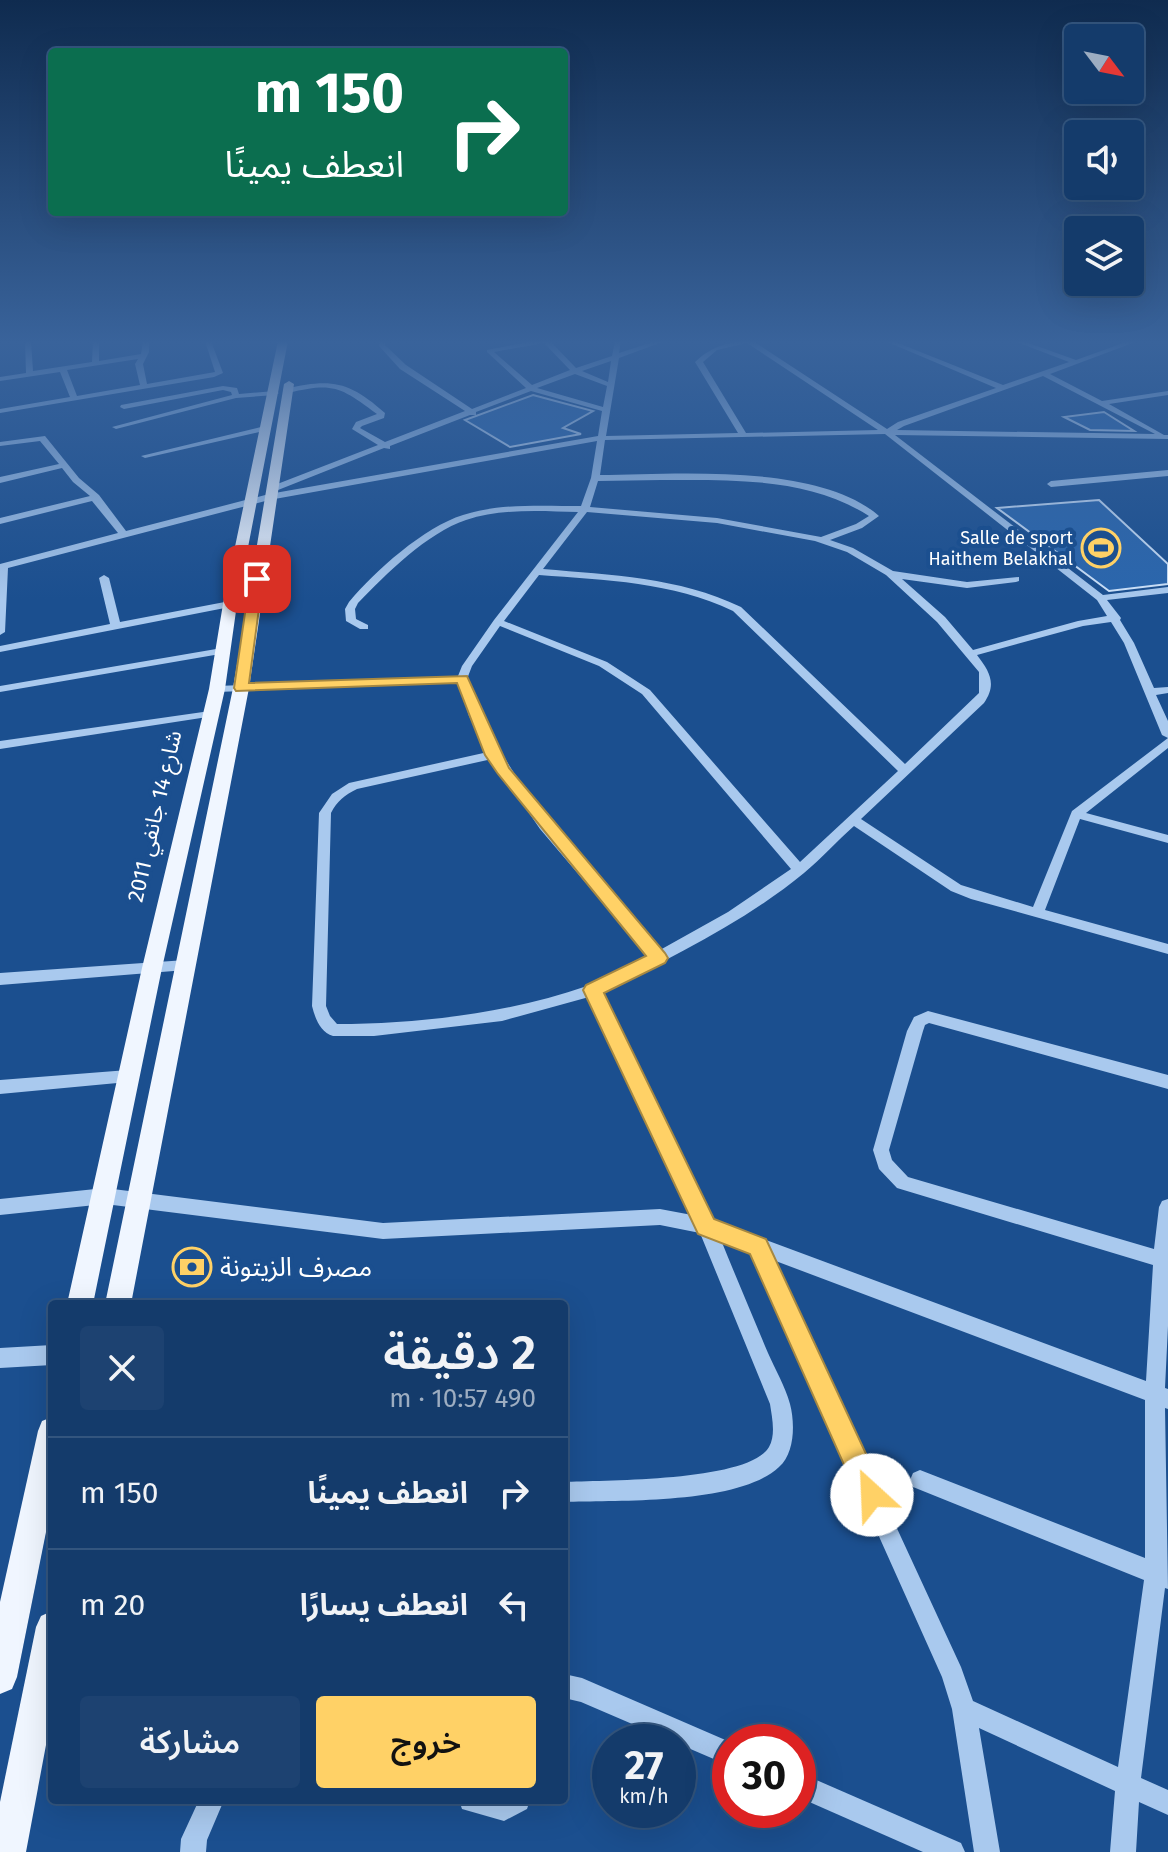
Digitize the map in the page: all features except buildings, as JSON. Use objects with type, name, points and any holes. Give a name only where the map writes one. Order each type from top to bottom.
[{"type":"main road","name":"شارع 14 جانفي 2011","points":[[119,1300],[241,688],[263,496],[275,427]]},
{"type":"main road","name":"شارع 14 جانفي 2011","points":[[81,1300],[152,968],[217,689],[230,604],[263,496],[265,428]]},
{"type":"main road","points":[[0,1677],[48,1450]]},
{"type":"main road","points":[[8,1852],[48,1647]]},
{"type":"street","points":[[357,427],[387,447]]},
{"type":"street","points":[[263,496],[437,427]]},
{"type":"street","points":[[604,427],[595,478],[585,509],[498,622],[462,679],[493,755],[571,856],[658,958]]},
{"type":"street","points":[[738,427],[743,435]]},
{"type":"street","points":[[880,427],[1101,598],[1116,618],[1168,735]]},
{"type":"street","points":[[887,432],[895,427]]},
{"type":"street","points":[[1148,427],[1167,438]]},
{"type":"street","points":[[145,456],[265,428]]},
{"type":"street","points":[[0,632],[2,566],[263,496],[602,438],[887,432],[1167,438]]},
{"type":"street","points":[[0,444],[42,438],[123,533]]},
{"type":"street","points":[[0,480],[65,465]]},
{"type":"street","points":[[1051,484],[1168,473]]},
{"type":"street","points":[[595,478],[775,481],[824,492],[861,506],[875,516],[859,526],[822,540]]},
{"type":"street","points":[[0,521],[95,498]]},
{"type":"street","points":[[364,627],[351,621],[350,609],[354,602],[423,542],[453,523],[490,512],[585,509],[757,527],[822,540],[851,551],[891,574],[984,672],[985,693],[951,731],[799,870],[733,915],[658,958],[593,990],[502,1015],[374,1030],[333,1030],[323,1019],[319,1006],[325,813],[329,803],[353,786],[493,755]]},
{"type":"street","points":[[539,572],[659,584],[717,599],[737,609],[905,771]]},
{"type":"street","points":[[891,574],[967,585],[1016,579]]},
{"type":"street","points":[[104,578],[116,626]]},
{"type":"street","points":[[1101,598],[1168,590]]},
{"type":"street","points":[[0,649],[230,604]]},
{"type":"street","points":[[970,654],[1082,623],[1116,618]]},
{"type":"street","points":[[498,622],[603,664],[646,692],[799,870]]},
{"type":"street","points":[[0,689],[222,651]]},
{"type":"street","points":[[217,689],[462,679]]},
{"type":"street","points":[[1150,692],[1168,690]]},
{"type":"street","points":[[0,745],[210,714]]},
{"type":"street","points":[[1037,913],[1076,814],[1168,742]]},
{"type":"street","points":[[1076,814],[1168,839]]},
{"type":"street","points":[[854,820],[956,888],[1168,949]]},
{"type":"street","points":[[0,979],[186,965]]},
{"type":"street","points":[[568,1492],[726,1482],[770,1463],[779,1449],[784,1431],[780,1404],[706,1226],[593,990]]},
{"type":"street","points":[[1165,1260],[903,1183],[885,1164],[881,1150],[915,1031],[919,1021],[928,1017],[1168,1082]]},
{"type":"street","points":[[0,1087],[128,1076]]},
{"type":"street","points":[[0,1207],[105,1196],[383,1231],[660,1217],[706,1226],[1162,1396]]},
{"type":"street","points":[[1123,1852],[1128,1785],[1162,1576],[1162,1396],[1168,1207]]},
{"type":"street","points":[[758,1246],[947,1661],[964,1709],[987,1852]]},
{"type":"street","points":[[0,1358],[48,1355]]},
{"type":"street","points":[[920,1480],[1162,1576]]},
{"type":"street","points":[[568,1687],[582,1690],[712,1746]]},
{"type":"street","points":[[964,1709],[1168,1803]]},
{"type":"street","points":[[816,1792],[952,1852]]},
{"type":"street","points":[[193,1852],[194,1839],[210,1804]]},
{"type":"street","points":[[486,1804],[504,1809],[512,1804]]},
{"type":"place","name":"Salle de sport Haithem Belakhal","points":[[1101,548]]},
{"type":"place","name":"مصرف الزيتونة","points":[[192,1267]]},
{"type":"route","points":[[257,579],[241,688],[462,679],[493,755],[503,771],[658,958],[593,990],[706,1226],[758,1246],[872,1495]]}]
